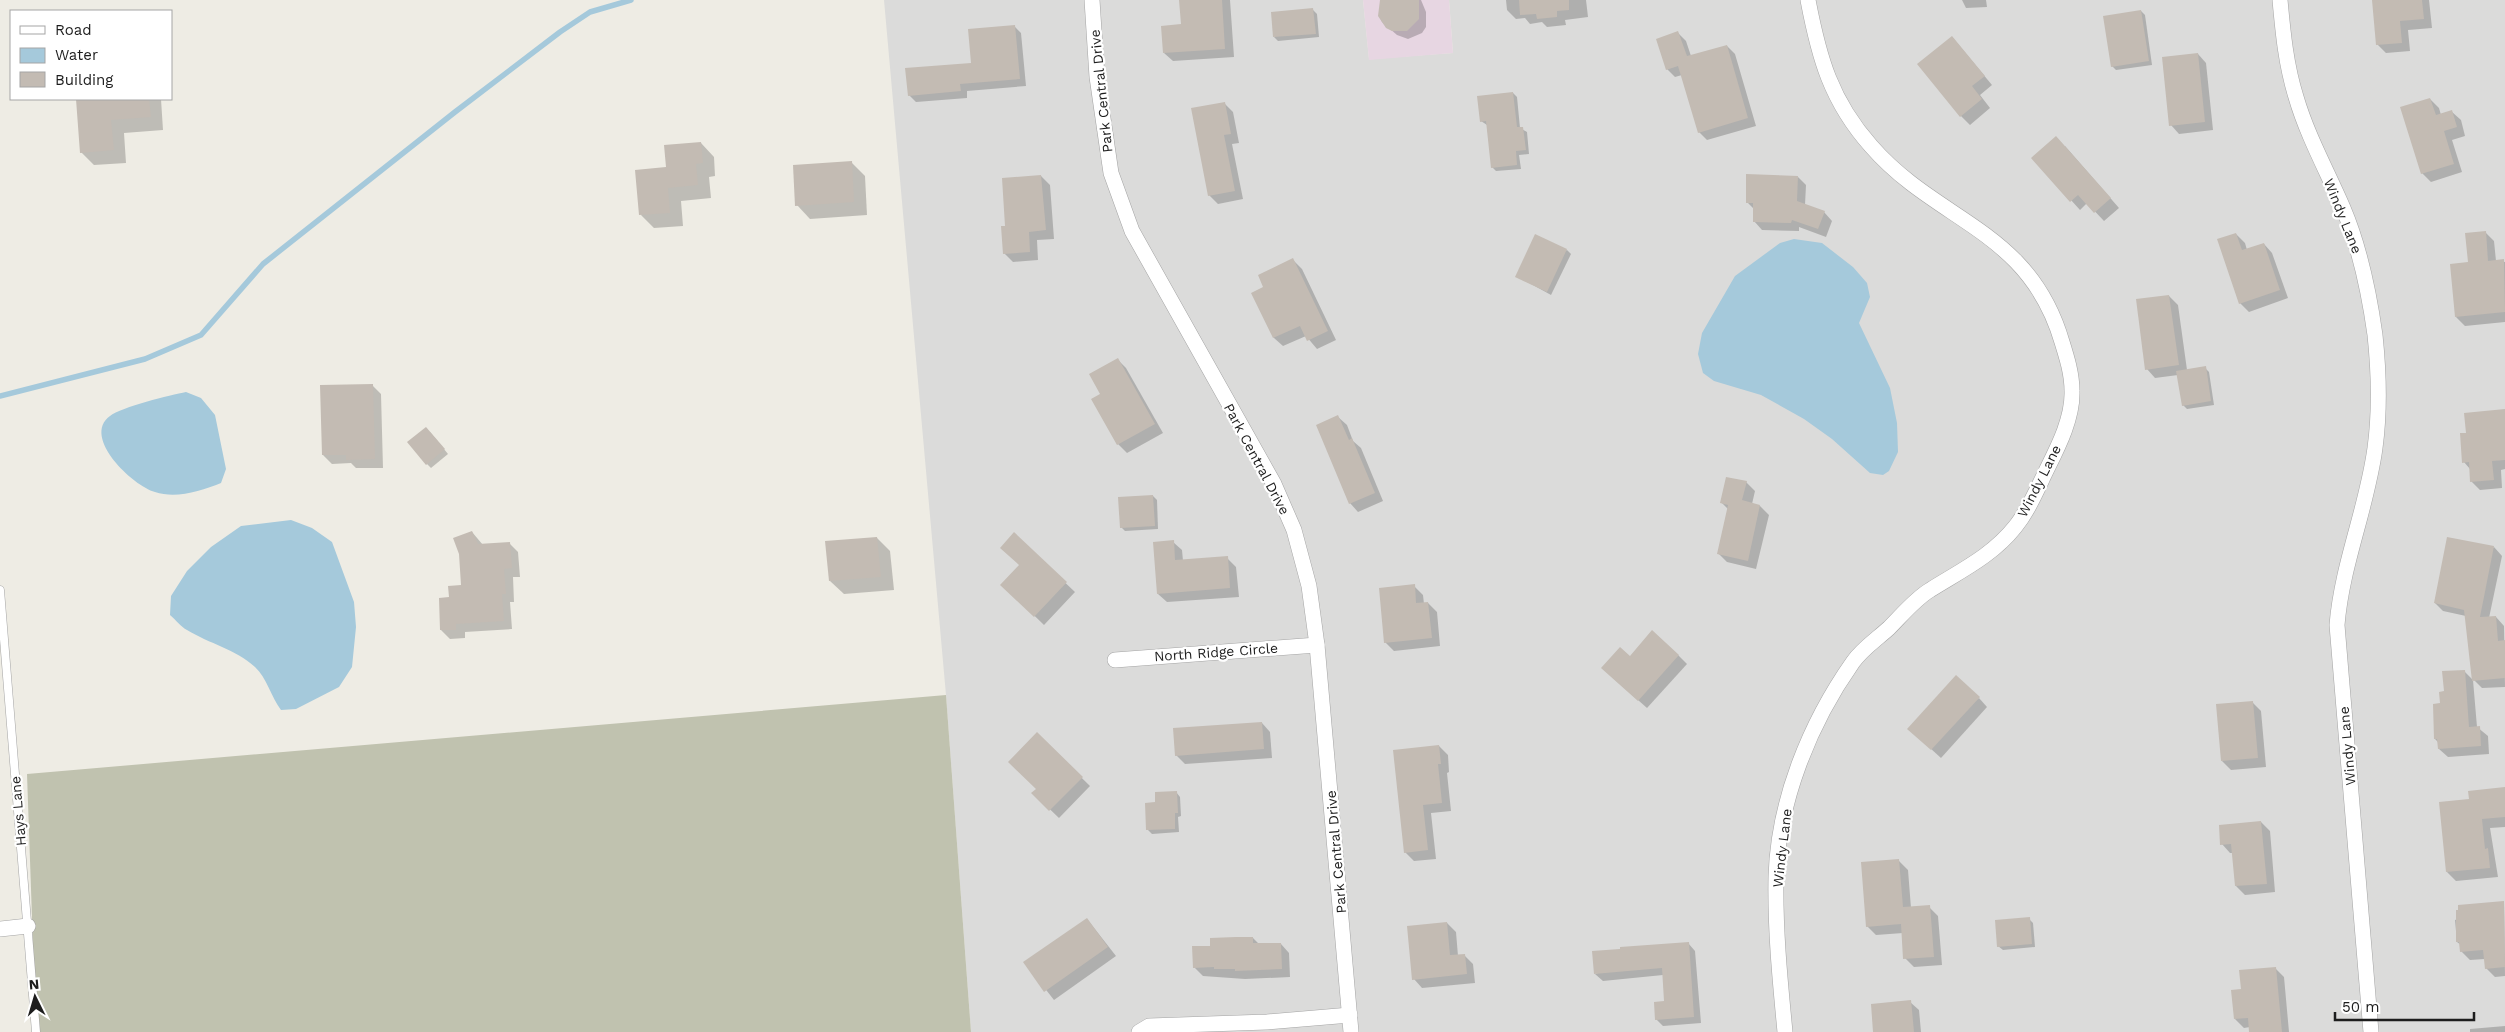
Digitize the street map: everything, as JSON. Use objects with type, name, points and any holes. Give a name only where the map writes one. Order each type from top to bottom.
[{"type":"street","name":"Park Central Drive","points":[[1092,0],[1098,77],[1110,173],[1132,231],[1274,484],[1297,540],[1309,586],[1317,645],[1351,1032]]},
{"type":"street","name":"Windy Lane","points":[[1785,1032],[1778,959],[1776,874],[1784,813],[1805,749],[1820,716],[1855,660],[1927,592],[1979,561],[2015,527],[2057,450],[2070,411],[2073,393],[2070,371],[2059,332],[2047,302],[2034,281],[2008,251],[1901,176],[1871,146],[1841,106],[1818,53],[1808,0]]},
{"type":"street","name":"Windy Lane","points":[[2280,0],[2288,67],[2296,99],[2322,166],[2343,208],[2364,270],[2374,336],[2379,397],[2375,448],[2363,504],[2343,578],[2337,625],[2371,1032]]},
{"type":"street","name":"North Ridge Circle","points":[[1115,660],[1317,645]]},
{"type":"street","points":[[0,929],[28,926]]},
{"type":"street","points":[[1139,1032],[1149,1026],[1267,1022],[1350,1015]]},
{"type":"lane","name":"Hays Lane","points":[[0,590],[36,1032]]},
{"type":"shaded area","points":[[884,0],[1363,0],[1369,59],[1453,53],[1449,0],[2505,0],[2505,1032],[971,1032],[946,695]]},
{"type":"shaded area","points":[[1363,0],[1449,0],[1453,53],[1369,60]]},
{"type":"shaded area","points":[[946,695],[971,1032],[36,1032],[27,774]]},
{"type":"water","points":[[1794,239],[1822,243],[1853,267],[1867,283],[1870,297],[1859,323],[1890,388],[1897,423],[1898,452],[1889,471],[1883,475],[1870,473],[1832,439],[1804,419],[1761,395],[1714,381],[1703,373],[1698,354],[1702,333],[1735,276],[1780,243]]},
{"type":"water","points":[[186,392],[201,398],[215,415],[226,469],[221,483],[205,489],[171,495],[155,492],[135,481],[113,460],[102,436],[103,425],[110,416],[124,409]]},
{"type":"water","points":[[291,520],[312,528],[332,542],[354,602],[356,627],[352,667],[339,687],[296,709],[281,710],[263,677],[255,667],[231,651],[185,629],[170,615],[171,596],[187,571],[211,547],[241,526]]},
{"type":"building","points":[[1179,0],[1222,0],[1225,49],[1163,53],[1161,26],[1181,24]]},
{"type":"building","points":[[1380,0],[1419,0],[1419,19],[1407,31],[1392,31],[1386,28],[1378,16]]},
{"type":"building","points":[[1519,0],[1569,0],[1569,10],[1557,11],[1557,17],[1537,19],[1536,14],[1520,15]]},
{"type":"building","points":[[2372,0],[2422,0],[2424,19],[2400,21],[2402,43],[2376,45]]},
{"type":"building","points":[[1313,8],[1316,34],[1273,37],[1271,12]]},
{"type":"building","points":[[2141,10],[2149,61],[2111,67],[2103,16]]},
{"type":"building","points":[[1015,25],[1020,79],[960,84],[961,91],[908,96],[905,68],[971,63],[968,29]]},
{"type":"building","points":[[1678,31],[1687,56],[1727,45],[1748,118],[1698,133],[1678,66],[1666,70],[1656,39]]},
{"type":"building","points":[[1952,36],[1985,76],[1972,86],[1982,99],[1960,117],[1917,64]]},
{"type":"building","points":[[2198,53],[2205,122],[2169,126],[2162,57]]},
{"type":"building","points":[[1513,92],[1517,127],[1523,127],[1526,150],[1516,151],[1517,165],[1491,168],[1486,121],[1480,122],[1477,96]]},
{"type":"building","points":[[2430,98],[2436,115],[2452,110],[2457,127],[2444,131],[2454,164],[2421,174],[2400,107]]},
{"type":"building","points":[[76,100],[149,100],[151,117],[111,120],[114,150],[80,153]]},
{"type":"building","points":[[1225,102],[1231,134],[1224,135],[1235,191],[1208,196],[1191,108]]},
{"type":"building","points":[[2056,136],[2111,198],[2094,213],[2078,195],[2070,202],[2031,158]]},
{"type":"building","points":[[701,142],[703,163],[696,164],[698,185],[668,188],[670,213],[639,215],[635,170],[666,167],[664,145]]},
{"type":"building","points":[[852,161],[854,202],[795,206],[793,165]]},
{"type":"building","points":[[1746,174],[1798,176],[1797,201],[1825,211],[1818,229],[1792,220],[1791,223],[1753,222],[1753,203],[1746,203]]},
{"type":"building","points":[[1041,175],[1046,230],[1029,232],[1030,252],[1003,254],[1001,226],[1005,226],[1002,178]]},
{"type":"building","points":[[2486,231],[2488,261],[2504,259],[2505,312],[2455,317],[2450,264],[2468,262],[2465,233]]},
{"type":"building","points":[[2236,233],[2242,250],[2264,243],[2280,290],[2239,304],[2217,239]]},
{"type":"building","points":[[1535,234],[1567,249],[1547,292],[1515,277]]},
{"type":"building","points":[[1293,258],[1328,331],[1307,341],[1300,326],[1273,338],[1251,293],[1263,287],[1258,275]]},
{"type":"building","points":[[2169,295],[2179,365],[2145,370],[2136,299]]},
{"type":"building","points":[[1118,358],[1155,424],[1117,445],[1091,399],[1100,394],[1089,374]]},
{"type":"building","points":[[2206,366],[2211,401],[2182,406],[2176,371]]},
{"type":"building","points":[[373,384],[375,459],[346,460],[346,455],[322,455],[320,385]]},
{"type":"building","points":[[2505,409],[2505,460],[2492,461],[2494,480],[2470,482],[2469,462],[2462,463],[2460,433],[2466,433],[2464,413]]},
{"type":"building","points":[[1338,415],[1349,440],[1352,438],[1375,493],[1349,504],[1316,425]]},
{"type":"building","points":[[426,427],[445,449],[426,465],[407,442]]},
{"type":"building","points":[[1726,477],[1747,481],[1742,500],[1760,505],[1748,561],[1717,554],[1728,505],[1720,503]]},
{"type":"building","points":[[1153,495],[1155,526],[1120,528],[1118,497]]},
{"type":"building","points":[[472,531],[478,544],[510,542],[512,568],[504,569],[506,594],[502,594],[504,621],[456,624],[456,630],[440,630],[439,598],[449,597],[448,586],[461,585],[459,554],[453,538]]},
{"type":"building","points":[[1014,532],[1067,582],[1034,617],[1000,585],[1019,565],[1000,548]]},
{"type":"building","points":[[877,537],[881,577],[829,581],[825,541]]},
{"type":"building","points":[[2447,537],[2494,546],[2480,617],[2496,616],[2498,641],[2505,640],[2505,678],[2472,681],[2464,610],[2434,603]]},
{"type":"building","points":[[1174,540],[1175,560],[1228,556],[1230,588],[1157,594],[1153,542]]},
{"type":"building","points":[[1415,584],[1416,603],[1428,602],[1432,638],[1384,643],[1379,588]]},
{"type":"building","points":[[1652,630],[1679,655],[1638,701],[1601,668],[1620,647],[1630,656]]},
{"type":"building","points":[[2465,670],[2469,727],[2480,726],[2481,746],[2438,749],[2437,739],[2434,739],[2433,704],[2440,703],[2439,692],[2444,691],[2442,671]]},
{"type":"building","points":[[1956,675],[1980,697],[1931,750],[1907,729]]},
{"type":"building","points":[[2253,701],[2258,758],[2221,761],[2216,704]]},
{"type":"building","points":[[1262,722],[1264,749],[1175,756],[1173,728]]},
{"type":"building","points":[[1037,732],[1083,777],[1049,811],[1031,793],[1036,789],[1008,762]]},
{"type":"building","points":[[1439,745],[1441,764],[1438,764],[1442,803],[1423,805],[1428,850],[1404,853],[1393,750]]},
{"type":"building","points":[[2505,787],[2505,817],[2482,819],[2485,849],[2488,848],[2490,868],[2446,872],[2439,802],[2469,799],[2468,791]]},
{"type":"building","points":[[1177,791],[1178,813],[1175,813],[1175,829],[1146,830],[1145,803],[1155,802],[1155,792]]},
{"type":"building","points":[[2261,821],[2267,884],[2235,886],[2231,844],[2220,845],[2219,825]]},
{"type":"building","points":[[1899,859],[1903,907],[1930,905],[1934,957],[1903,959],[1901,924],[1866,927],[1861,862]]},
{"type":"building","points":[[2504,901],[2505,967],[2485,969],[2483,950],[2460,952],[2459,942],[2456,942],[2456,910],[2458,910],[2458,905]]},
{"type":"building","points":[[2030,917],[2032,944],[1997,947],[1995,920]]},
{"type":"building","points":[[1087,918],[1108,947],[1044,992],[1023,962]]},
{"type":"building","points":[[1447,922],[1450,955],[1465,954],[1467,974],[1412,980],[1407,926]]},
{"type":"building","points":[[1253,937],[1253,943],[1281,943],[1282,969],[1235,971],[1235,969],[1214,969],[1214,967],[1193,968],[1192,946],[1210,946],[1210,938]]},
{"type":"building","points":[[1689,942],[1694,1017],[1655,1020],[1654,1002],[1664,1001],[1662,968],[1594,974],[1592,951]]},
{"type":"building","points":[[2276,967],[2282,1032],[2249,1032],[2248,1018],[2234,1019],[2231,990],[2241,989],[2239,970]]},
{"type":"building","points":[[1911,1000],[1914,1032],[1873,1032],[1871,1004]]},
{"type":"waterway","points":[[0,396],[145,359],[201,335],[263,264],[455,112],[560,32],[590,12],[631,0]]}]
